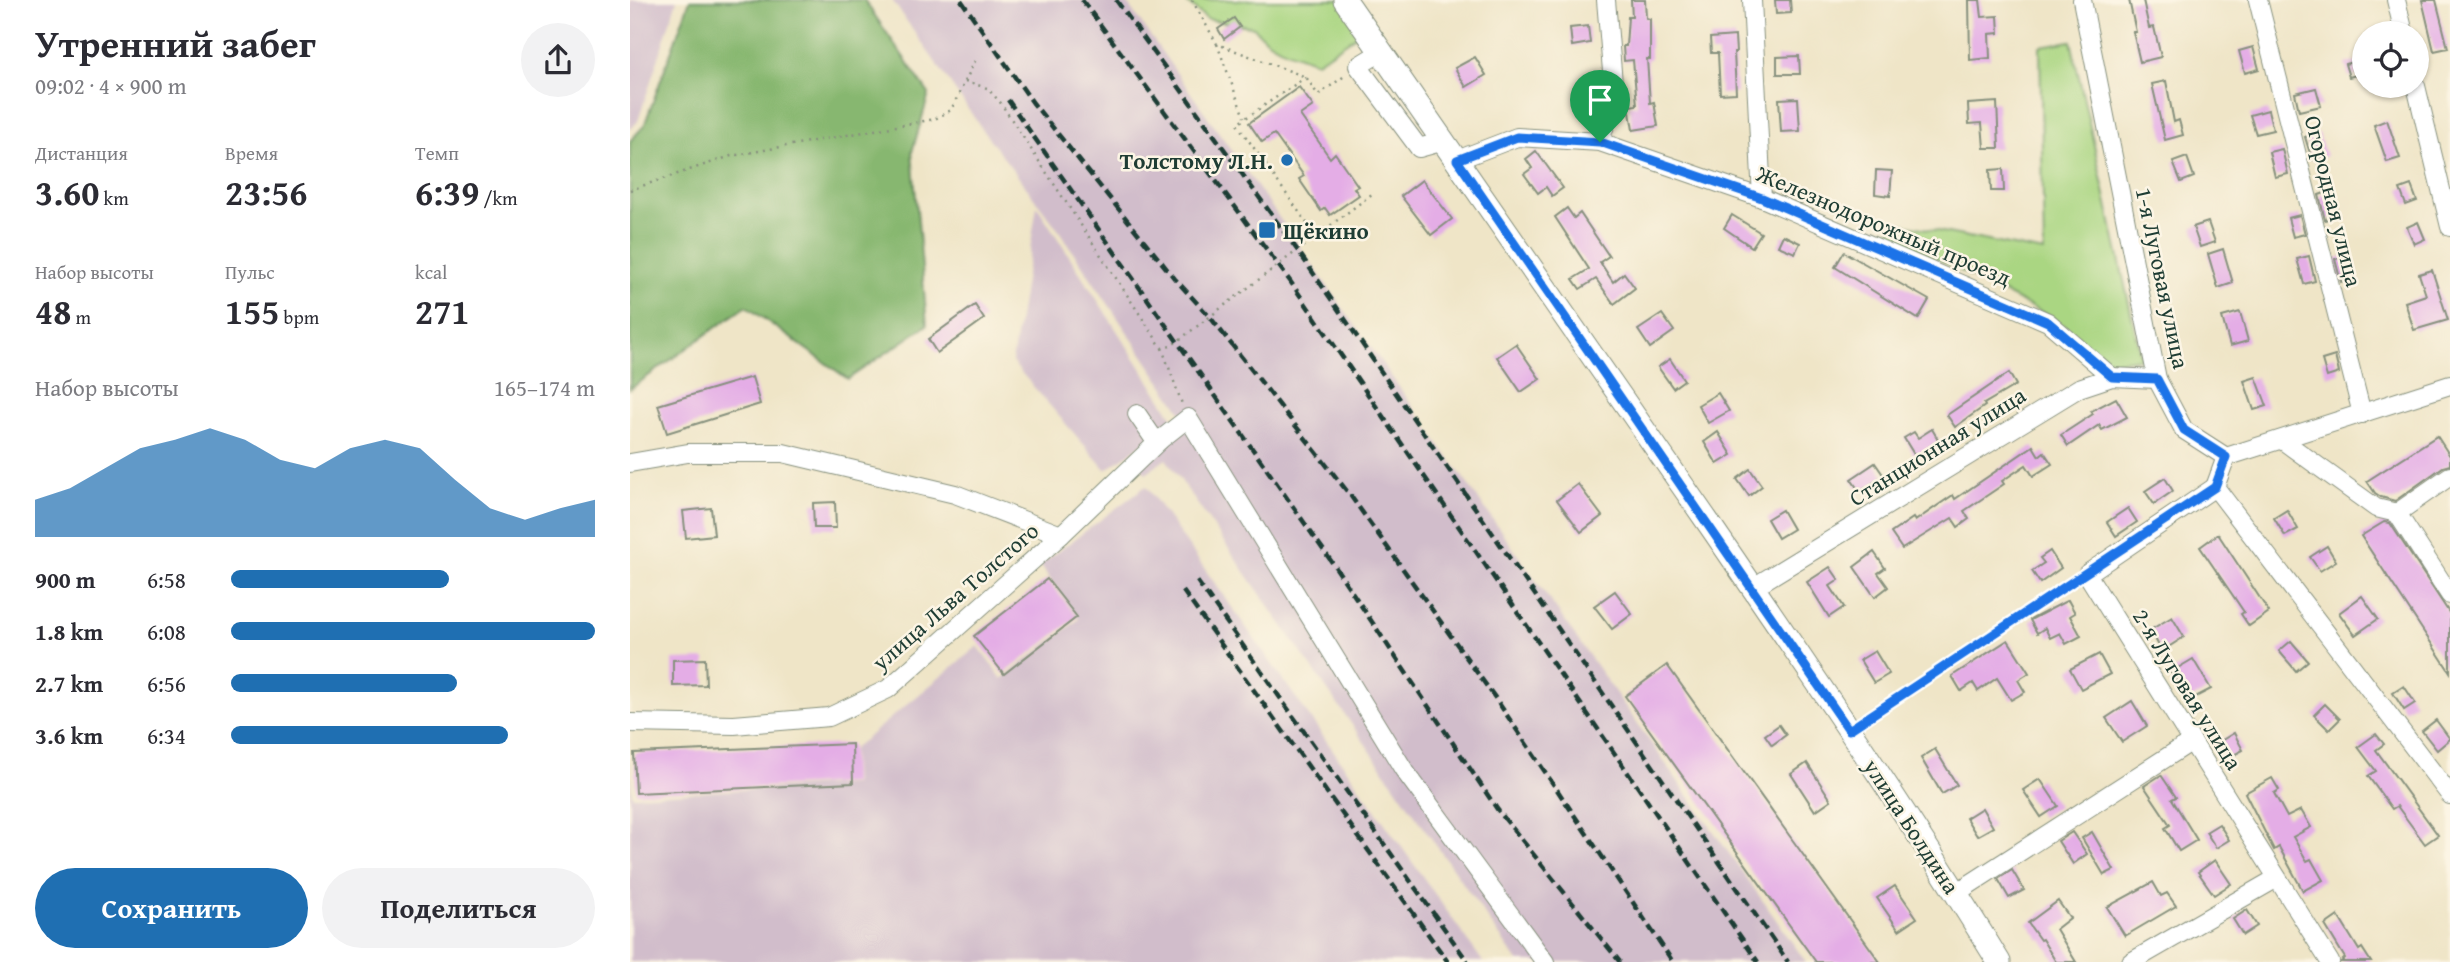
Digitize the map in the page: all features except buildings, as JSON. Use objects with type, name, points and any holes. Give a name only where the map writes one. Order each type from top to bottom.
[{"type":"main road","name":"улица Болдина","points":[[1345,0],[1849,730],[1999,962]]},
{"type":"street","points":[[1600,142],[1614,95],[1606,0]]},
{"type":"street","points":[[1752,0],[1762,198]]},
{"type":"street","name":"1-я Луговая улица","points":[[2082,0],[2157,379],[2184,430],[2226,457]]},
{"type":"street","name":"Огородная улица","points":[[2258,0],[2362,414]]},
{"type":"street","points":[[2396,0],[2401,21]]},
{"type":"street","points":[[1381,52],[1358,66],[1419,148],[1451,151]]},
{"type":"street","points":[[2419,98],[2450,227]]},
{"type":"street","name":"Железнодорожный проезд","points":[[1451,151],[1517,137],[1600,142],[1762,198],[2048,322],[2112,377]]},
{"type":"street","name":"Станционная улица","points":[[1752,588],[2079,388],[2112,377],[2157,379]]},
{"type":"street","points":[[2087,574],[2215,487],[2226,457],[2450,385]]},
{"type":"street","points":[[1137,414],[1152,436],[1160,440]]},
{"type":"street","points":[[1188,418],[1404,770],[1545,962]]},
{"type":"street","name":"улица Льва Толстого","points":[[630,723],[734,725],[829,717],[888,689],[1061,535],[1160,440],[1188,418]]},
{"type":"street","points":[[2283,440],[2376,508],[2397,513],[2450,595]]},
{"type":"street","points":[[630,463],[688,453],[783,453],[954,494],[1061,535]]},
{"type":"street","points":[[2397,513],[2450,477]]},
{"type":"street","points":[[2215,487],[2450,795]]},
{"type":"street","name":"2-я Луговая улица","points":[[2087,574],[2330,962]]},
{"type":"street","points":[[1956,893],[2192,740]]},
{"type":"street","points":[[2131,962],[2277,878]]},
{"type":"path","points":[[1192,0],[1217,44],[1244,118]]},
{"type":"path","points":[[1217,44],[1306,77],[1318,95],[1358,66]]},
{"type":"path","points":[[630,190],[731,156],[934,119],[951,110],[977,57]]},
{"type":"path","points":[[1306,77],[1237,124],[1317,236]]},
{"type":"path","points":[[965,81],[987,88],[1000,103],[1162,348],[1188,418]]},
{"type":"path","points":[[1162,348],[1176,342],[1372,194]]},
{"type":"path","points":[[1849,730],[2087,574]]},
{"type":"shaded area","points":[[630,0],[677,0],[638,121],[630,130]]},
{"type":"shaded area","points":[[892,0],[1125,0],[1806,962],[1518,962],[1166,459],[1146,473],[1130,457],[1184,416],[1057,228],[985,133]]},
{"type":"shaded area","points":[[1037,206],[1175,421],[1106,470],[1012,362]]},
{"type":"shaded area","points":[[1146,486],[1483,962],[630,962],[630,759],[632,796],[854,784],[853,749],[978,646],[1002,679],[1079,619],[1040,565]]},
{"type":"green space","points":[[690,0],[864,0],[929,94],[912,152],[927,325],[848,379],[746,306],[630,389],[630,141],[644,126]]},
{"type":"green space","points":[[1184,0],[1340,0],[1363,31],[1317,62],[1274,45],[1254,27],[1207,19]]},
{"type":"green space","points":[[2071,41],[2141,358],[2107,363],[2051,317],[1889,234],[1892,222],[2044,252],[2040,46]]},
{"type":"railway","points":[[961,0],[1033,103],[1175,279],[1210,317],[1350,495],[1496,699],[1673,962]]},
{"type":"railway","points":[[1082,0],[1290,281],[1758,962]]},
{"type":"railway","points":[[1116,0],[1298,251],[1788,962]]},
{"type":"railway","points":[[1008,100],[1336,568],[1497,809],[1620,962]]},
{"type":"railway","points":[[1197,581],[1468,962]]},
{"type":"railway","points":[[1183,591],[1448,962]]},
{"type":"place","name":"Толстому Л.Н.","points":[[1287,160]]},
{"type":"place","name":"Щёкино","points":[[1267,230]]},
{"type":"route","points":[[1517,137],[1600,142],[1762,198],[2048,322],[2112,377],[2157,379],[2184,430],[2226,457],[2215,487],[1849,730],[1527,258],[1457,160],[1517,137]]}]
